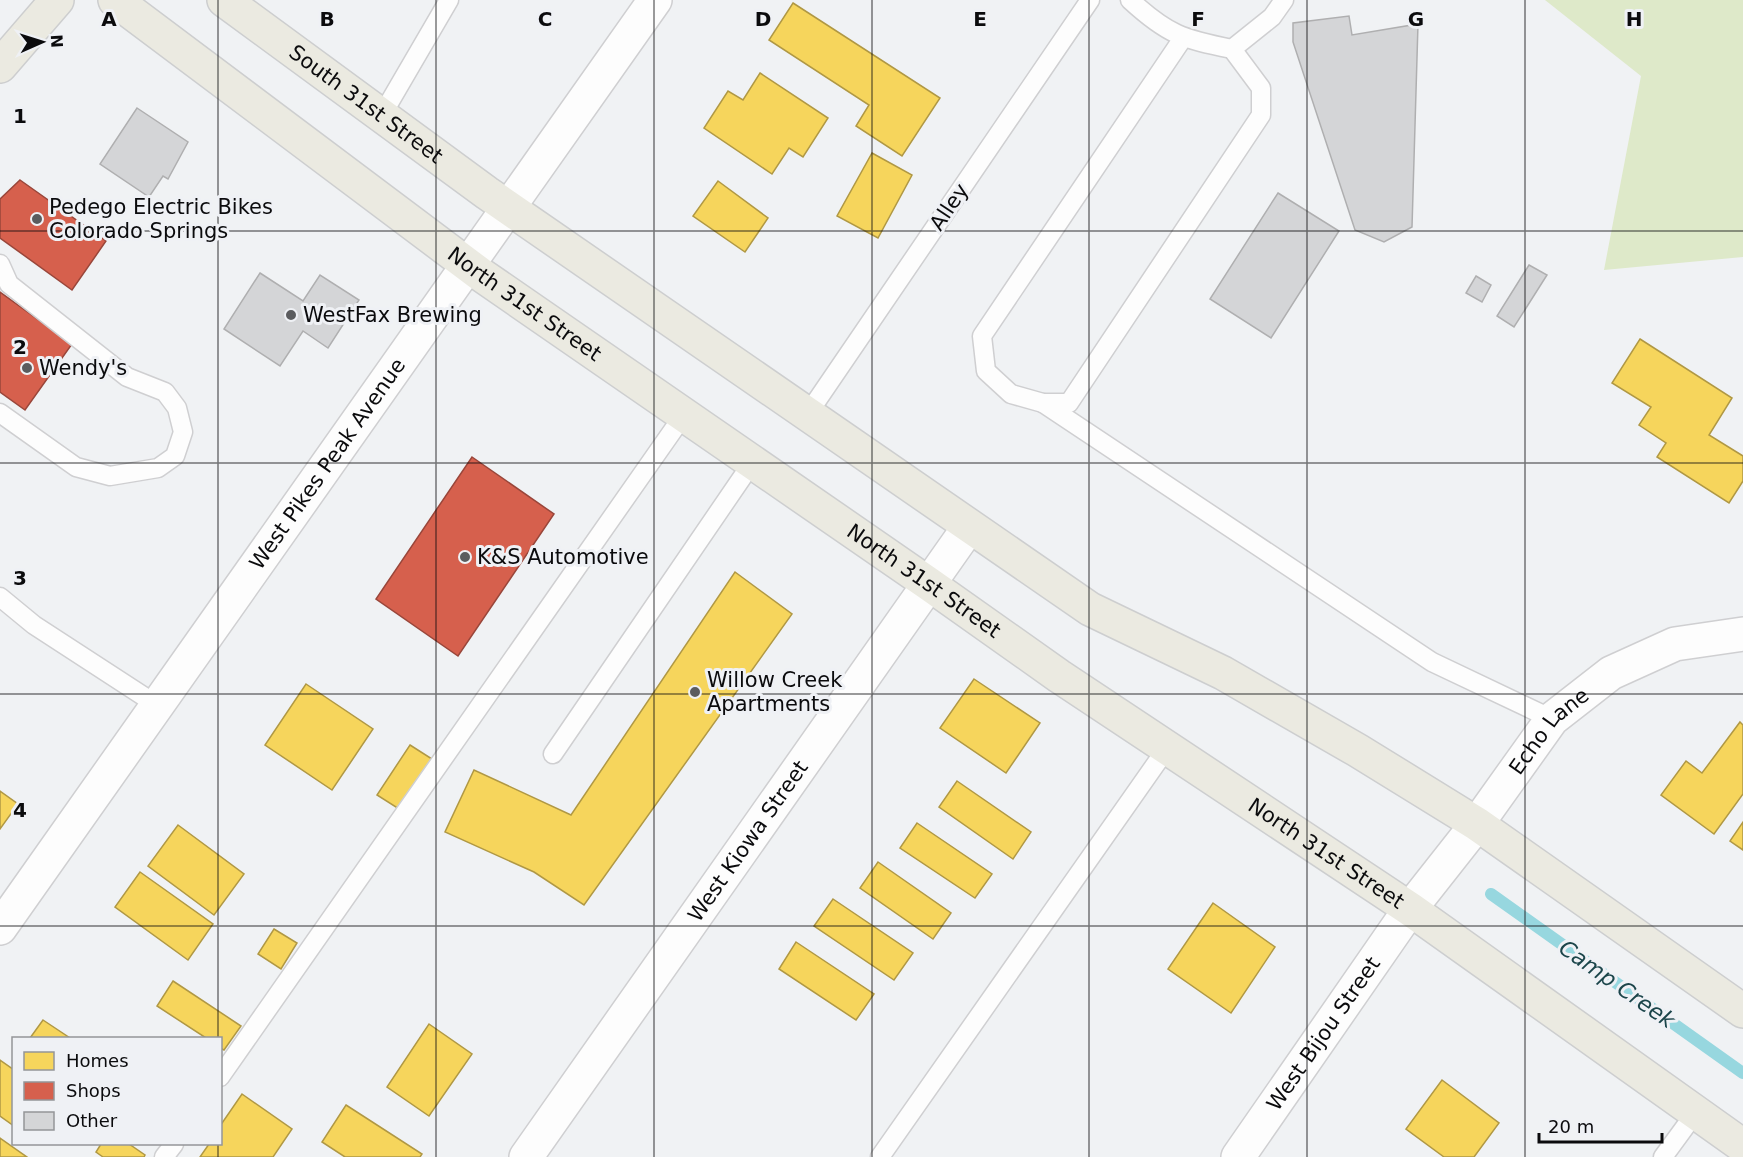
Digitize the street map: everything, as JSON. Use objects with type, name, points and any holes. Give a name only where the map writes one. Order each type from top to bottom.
[{"type":"main road","points":[[0,66],[57,0]]},
{"type":"main road","name":"North 31st Street","points":[[115,0],[467,265],[1059,676],[1410,909],[1743,1146]]},
{"type":"main road","name":"South 31st Street","points":[[224,0],[508,207]]},
{"type":"main road","points":[[508,207],[1090,609],[1223,673],[1357,750],[1477,825],[1743,1011]]},
{"type":"street","name":"West Pikes Peak Avenue","points":[[0,928],[655,0]]},
{"type":"street","name":"West Kiowa Street","points":[[526,1157],[969,527]]},
{"type":"street","name":"Echo Lane","points":[[1410,909],[1477,825],[1552,719],[1611,673],[1675,644],[1743,634]]},
{"type":"street","name":"West Bijou Street","points":[[1238,1157],[1410,909]]},
{"type":"lane","points":[[382,115],[449,0]]},
{"type":"lane","name":"Alley","points":[[807,415],[1090,0]]},
{"type":"lane","points":[[1043,404],[1069,403],[1261,115],[1261,88],[1233,49],[1184,38],[1158,25],[1130,0]]},
{"type":"lane","points":[[1233,49],[1272,18],[1284,0]]},
{"type":"lane","points":[[1184,38],[982,336],[986,371],[1011,394],[1043,404],[1431,662],[1552,719]]},
{"type":"lane","points":[[0,264],[9,284],[127,377],[165,392],[177,408],[183,432],[175,456],[158,468],[110,476],[76,467],[0,413]]},
{"type":"lane","points":[[222,1074],[684,416]]},
{"type":"lane","points":[[553,754],[752,463]]},
{"type":"lane","points":[[0,597],[34,625],[157,705]]},
{"type":"lane","points":[[880,1157],[1167,748]]},
{"type":"lane","points":[[1664,1157],[1696,1112]]},
{"type":"green space","points":[[1545,0],[1743,0],[1743,257],[1604,270],[1641,76]]},
{"type":"building: Homes","points":[[793,3],[940,98],[902,156],[856,126],[869,105],[769,40]]},
{"type":"building: Homes","points":[[760,73],[828,118],[803,157],[789,148],[772,174],[704,128],[728,91],[743,100]]},
{"type":"building: Homes","points":[[872,153],[912,175],[878,238],[837,216]]},
{"type":"building: Homes","points":[[718,181],[768,218],[745,252],[693,216]]},
{"type":"building: Homes","points":[[1640,339],[1732,398],[1709,435],[1743,456],[1743,481],[1729,503],[1657,457],[1666,443],[1639,425],[1651,407],[1612,383]]},
{"type":"building: Homes","name":"Willow Creek Apartments","points":[[735,572],[792,614],[584,905],[534,872],[445,832],[474,770],[571,815]]},
{"type":"building: Homes","points":[[974,679],[1040,723],[1006,773],[940,728]]},
{"type":"building: Homes","points":[[306,684],[373,729],[332,790],[265,745]]},
{"type":"building: Homes","points":[[1740,722],[1743,725],[1743,794],[1714,834],[1661,795],[1686,761],[1702,773]]},
{"type":"building: Homes","points":[[410,745],[432,759],[399,809],[377,795]]},
{"type":"building: Homes","points":[[957,781],[1031,832],[1013,859],[939,807]]},
{"type":"building: Homes","points":[[0,791],[18,804],[0,829]]},
{"type":"building: Homes","points":[[1743,822],[1743,850],[1730,841]]},
{"type":"building: Homes","points":[[917,823],[992,874],[975,898],[900,848]]},
{"type":"building: Homes","points":[[178,825],[244,874],[214,915],[148,866]]},
{"type":"building: Homes","points":[[878,862],[951,913],[933,939],[860,888]]},
{"type":"building: Homes","points":[[140,872],[213,924],[188,960],[115,907]]},
{"type":"building: Homes","points":[[833,899],[913,953],[894,980],[814,926]]},
{"type":"building: Homes","points":[[1213,903],[1275,947],[1231,1013],[1168,969]]},
{"type":"building: Homes","points":[[274,929],[297,943],[281,969],[258,954]]},
{"type":"building: Homes","points":[[796,942],[874,994],[856,1020],[779,969]]},
{"type":"building: Homes","points":[[173,981],[241,1026],[224,1050],[222,1049],[222,1037],[204,1037],[157,1006]]},
{"type":"building: Homes","points":[[43,1020],[68,1037],[31,1037]]},
{"type":"building: Homes","points":[[429,1024],[472,1054],[429,1116],[387,1087]]},
{"type":"building: Homes","points":[[0,1060],[12,1069],[12,1125],[0,1116]]},
{"type":"building: Homes","points":[[1442,1080],[1499,1123],[1474,1157],[1444,1157],[1406,1129]]},
{"type":"building: Homes","points":[[242,1094],[292,1129],[273,1157],[200,1157],[208,1145],[222,1145],[222,1123]]},
{"type":"building: Homes","points":[[346,1105],[422,1154],[420,1157],[345,1157],[322,1142]]},
{"type":"building: Homes","points":[[0,1138],[27,1157],[0,1157]]},
{"type":"building: Homes","points":[[100,1145],[130,1145],[145,1155],[144,1157],[103,1157],[96,1152]]},
{"type":"building: Shops","name":"Pedego Electric Bikes Colorado Springs","points":[[20,180],[106,241],[72,290],[0,238],[0,199]]},
{"type":"building: Shops","name":"Wendy's","points":[[0,292],[72,344],[25,410],[0,392]]},
{"type":"building: Shops","name":"K&S Automotive","points":[[472,457],[554,514],[458,656],[376,599]]},
{"type":"building: Other","points":[[1349,16],[1352,35],[1418,24],[1412,227],[1384,242],[1355,230],[1293,42],[1293,23]]},
{"type":"building: Other","points":[[137,108],[188,142],[168,179],[163,176],[149,197],[100,164]]},
{"type":"building: Other","points":[[1278,193],[1339,231],[1271,338],[1210,299]]},
{"type":"building: Other","points":[[1529,265],[1547,275],[1514,327],[1497,316]]},
{"type":"building: Other","name":"WestFax Brewing","points":[[260,273],[303,301],[320,275],[359,300],[328,348],[303,331],[280,366],[224,329]]},
{"type":"building: Other","points":[[1476,276],[1491,285],[1482,302],[1466,293]]},
{"type":"waterway","name":"Camp Creek","points":[[1491,894],[1743,1073]]},
{"type":"place","name":"Pedego Electric Bikes Colorado Springs","points":[[37,219]]},
{"type":"place","name":"WestFax Brewing","points":[[291,315]]},
{"type":"place","name":"Wendy's","points":[[27,368]]},
{"type":"place","name":"K&S Automotive","points":[[465,557]]},
{"type":"place","name":"Willow Creek Apartments","points":[[695,692]]}]
